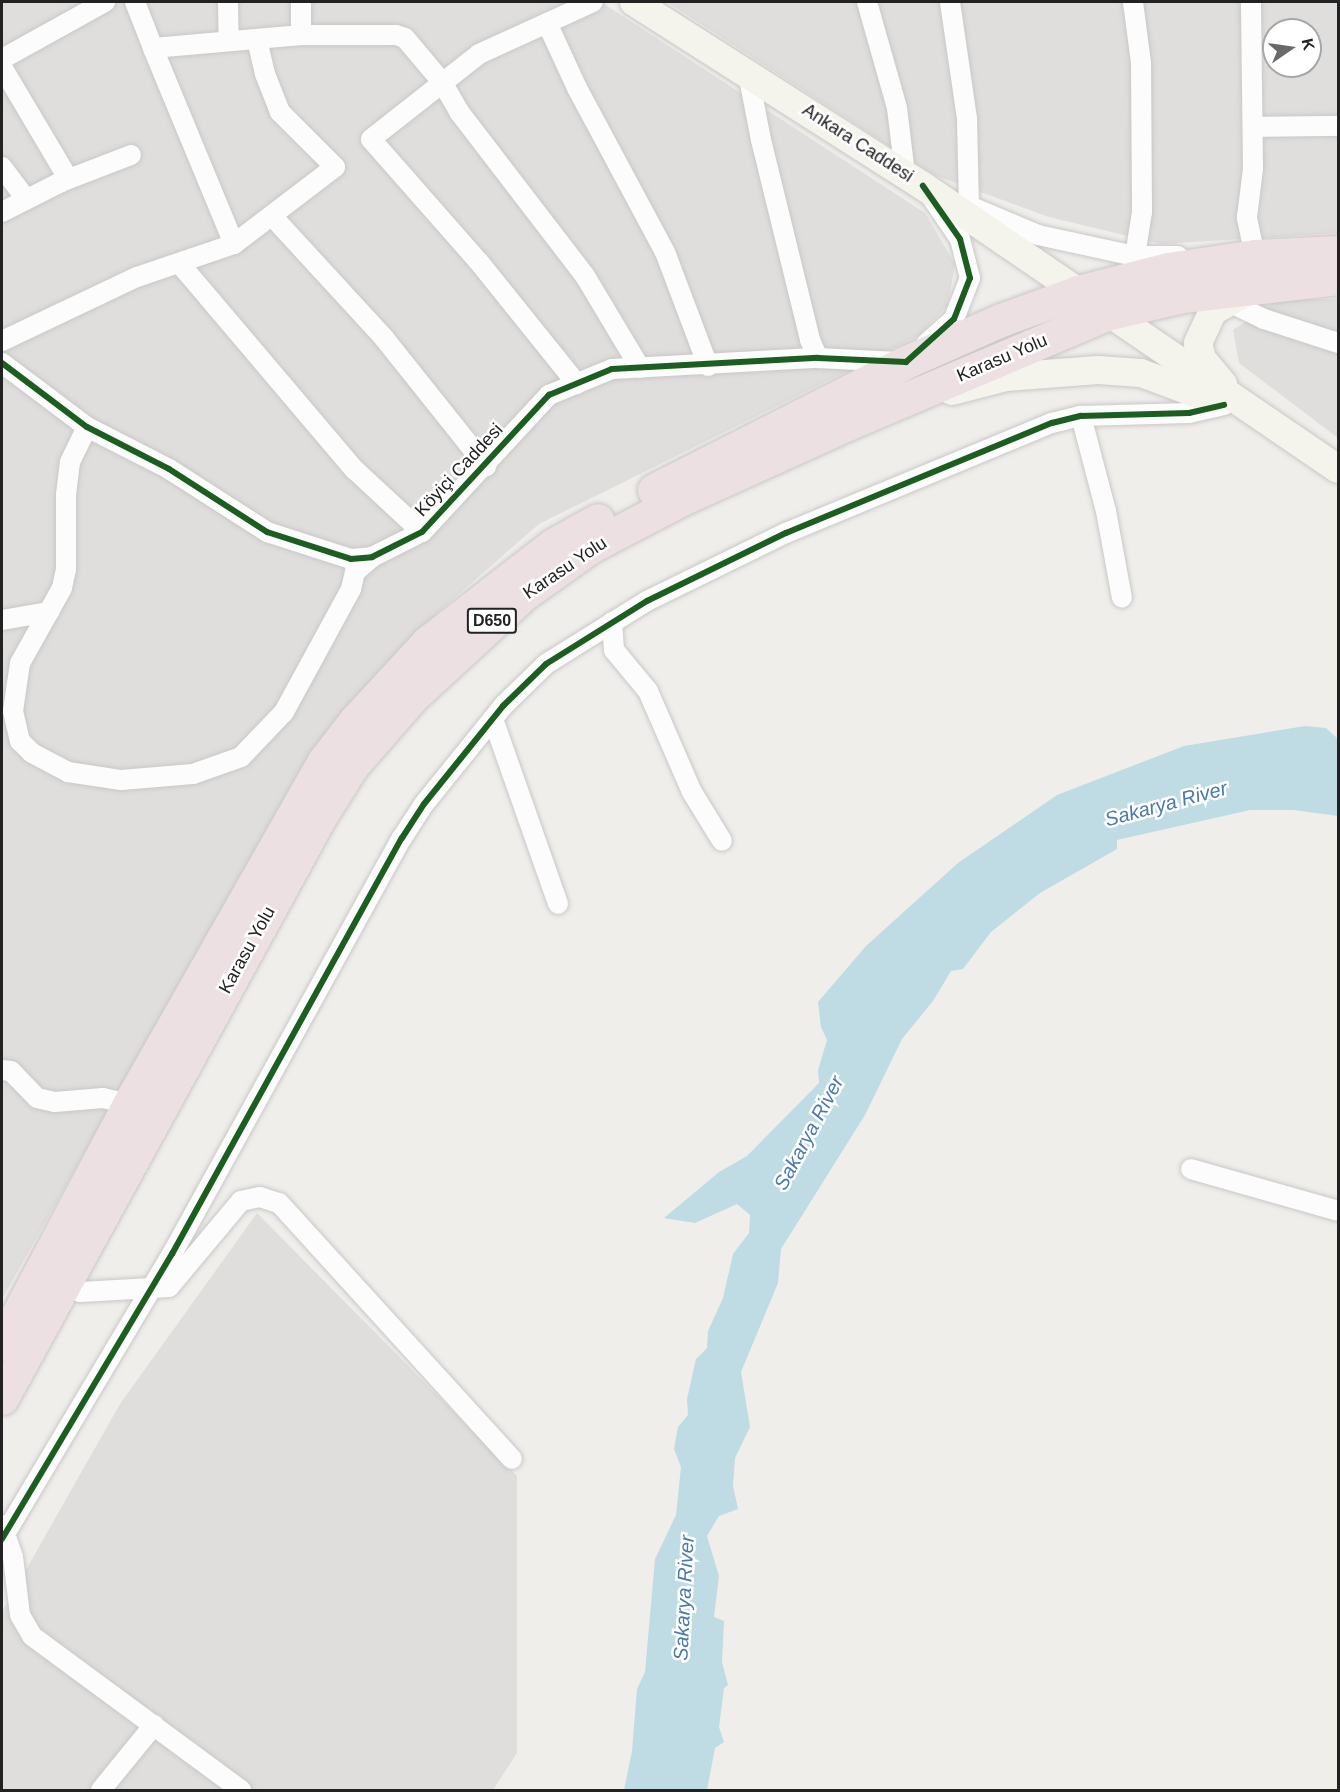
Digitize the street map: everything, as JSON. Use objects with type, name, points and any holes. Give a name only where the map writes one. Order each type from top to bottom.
[{"type":"highway","name":"Karasu Yolu","points":[[2,1398],[320,817],[352,766],[413,696],[524,594],[590,547],[682,499],[847,424],[1106,314],[1183,296],[1258,270],[1338,252]]},
{"type":"highway","name":"Karasu Yolu","points":[[2,1344],[129,1104],[324,761],[355,720],[428,642],[553,545],[685,473],[906,362],[1001,320],[1078,292],[1168,269],[1258,270],[1338,278]]},
{"type":"main road","name":"Ankara Caddesi","points":[[634,2],[914,180],[1259,419]]},
{"type":"main road","points":[[1258,270],[1204,324],[1198,343],[1202,360],[1259,419]]},
{"type":"main road","points":[[847,424],[974,385],[1050,372],[1141,374],[1259,419],[1338,470]]},
{"type":"street","points":[[2,59],[105,2]]},
{"type":"street","points":[[135,2],[234,244]]},
{"type":"street","points":[[228,2],[229,41]]},
{"type":"street","points":[[301,2],[301,34]]},
{"type":"street","points":[[577,384],[478,261],[371,139],[479,54],[593,2]]},
{"type":"street","points":[[867,2],[897,108],[914,180],[960,239],[970,278],[954,318],[906,362]]},
{"type":"street","points":[[950,2],[967,119],[969,206]]},
{"type":"street","points":[[1133,2],[1141,63],[1142,201],[1135,256]]},
{"type":"street","points":[[914,180],[1038,235],[1135,256],[1258,270],[1247,217],[1253,128],[1251,2]]},
{"type":"street","points":[[547,22],[577,88],[665,252],[708,366]]},
{"type":"street","points":[[153,48],[301,34],[405,38],[442,81],[460,113],[585,276],[640,368]]},
{"type":"street","points":[[2,341],[137,277],[234,244],[335,167],[280,112],[265,74],[257,39]]},
{"type":"street","points":[[2,67],[66,175],[61,182]]},
{"type":"street","points":[[748,73],[772,184],[818,358]]},
{"type":"street","points":[[1253,128],[1338,126]]},
{"type":"street","points":[[2,212],[25,198],[61,182],[131,155]]},
{"type":"street","points":[[2,166],[25,198]]},
{"type":"street","points":[[272,216],[384,338],[486,466]]},
{"type":"street","points":[[180,264],[355,470],[422,532]]},
{"type":"street","points":[[1227,301],[1264,319],[1338,343]]},
{"type":"street","name":"Köyiçi Caddesi","points":[[2,363],[87,427],[170,469],[267,532],[351,559],[372,557],[422,532],[486,466],[549,395],[612,369],[708,366],[818,358],[906,362]]},
{"type":"street","points":[[235,1789],[154,1725],[41,1645],[26,1629],[20,1615],[3,1531],[152,1288],[402,838],[424,804],[493,719],[546,664],[612,622],[786,533],[991,447],[1081,416],[1190,412],[1224,405]]},
{"type":"street","points":[[1081,416],[1106,511],[1122,598]]},
{"type":"street","points":[[87,427],[70,462],[66,495],[66,569],[49,612],[20,663],[9,734],[32,753],[68,772],[122,780],[193,774],[241,757],[284,712],[351,589],[355,572],[372,557]]},
{"type":"street","points":[[3,615],[49,612]]},
{"type":"street","points":[[612,622],[615,650],[648,691],[692,792],[722,841]]},
{"type":"street","points":[[493,719],[558,904]]},
{"type":"street","points":[[2,1070],[11,1071],[37,1098],[55,1102],[103,1098],[129,1104]]},
{"type":"street","points":[[1191,1169],[1338,1211]]},
{"type":"street","points":[[62,1288],[81,1292],[169,1287],[241,1201],[260,1197],[279,1203],[512,1459]]},
{"type":"street","points":[[101,1791],[154,1725]]},
{"type":"shaded area","points":[[2,2],[601,2],[925,213],[955,264],[948,305],[920,335],[539,524],[437,613],[305,762],[2,1299]]},
{"type":"shaded area","points":[[667,2],[1338,2],[1338,233],[1161,244],[1049,217],[934,175]]},
{"type":"shaded area","points":[[1338,299],[1338,438],[1239,363],[1233,330],[1277,300]]},
{"type":"shaded area","points":[[257,1213],[517,1476],[517,1753],[493,1790],[2,1790],[2,1612],[120,1404]]},
{"type":"water","name":"Sakarya River","points":[[1305,726],[1326,728],[1338,739],[1338,816],[1294,810],[1250,810],[1117,840],[1117,849],[1040,893],[991,932],[963,969],[951,971],[933,1001],[902,1039],[865,1115],[781,1249],[778,1283],[741,1372],[750,1427],[735,1458],[733,1486],[738,1509],[719,1516],[707,1536],[719,1576],[714,1617],[724,1621],[722,1662],[728,1685],[724,1688],[719,1727],[724,1742],[715,1748],[707,1790],[624,1790],[632,1751],[637,1689],[645,1672],[655,1559],[676,1515],[681,1467],[674,1449],[678,1427],[688,1415],[687,1399],[696,1359],[707,1348],[708,1331],[723,1298],[733,1254],[749,1233],[750,1215],[737,1204],[695,1223],[664,1218],[719,1172],[747,1156],[819,1083],[818,1070],[827,1040],[821,1027],[818,1002],[866,946],[958,863],[1057,795],[1184,746]]},
{"type":"cycle path","points":[[2,363],[87,427],[169,469],[267,532],[351,559],[372,557],[422,532],[549,395],[612,369],[818,358],[906,362],[954,319],[970,278],[960,239],[923,186]]},
{"type":"cycle path","points":[[2,1539],[172,1254],[402,838],[424,804],[503,706],[546,664],[647,601],[786,533],[1052,423],[1081,416],[1189,413],[1224,405]]}]
